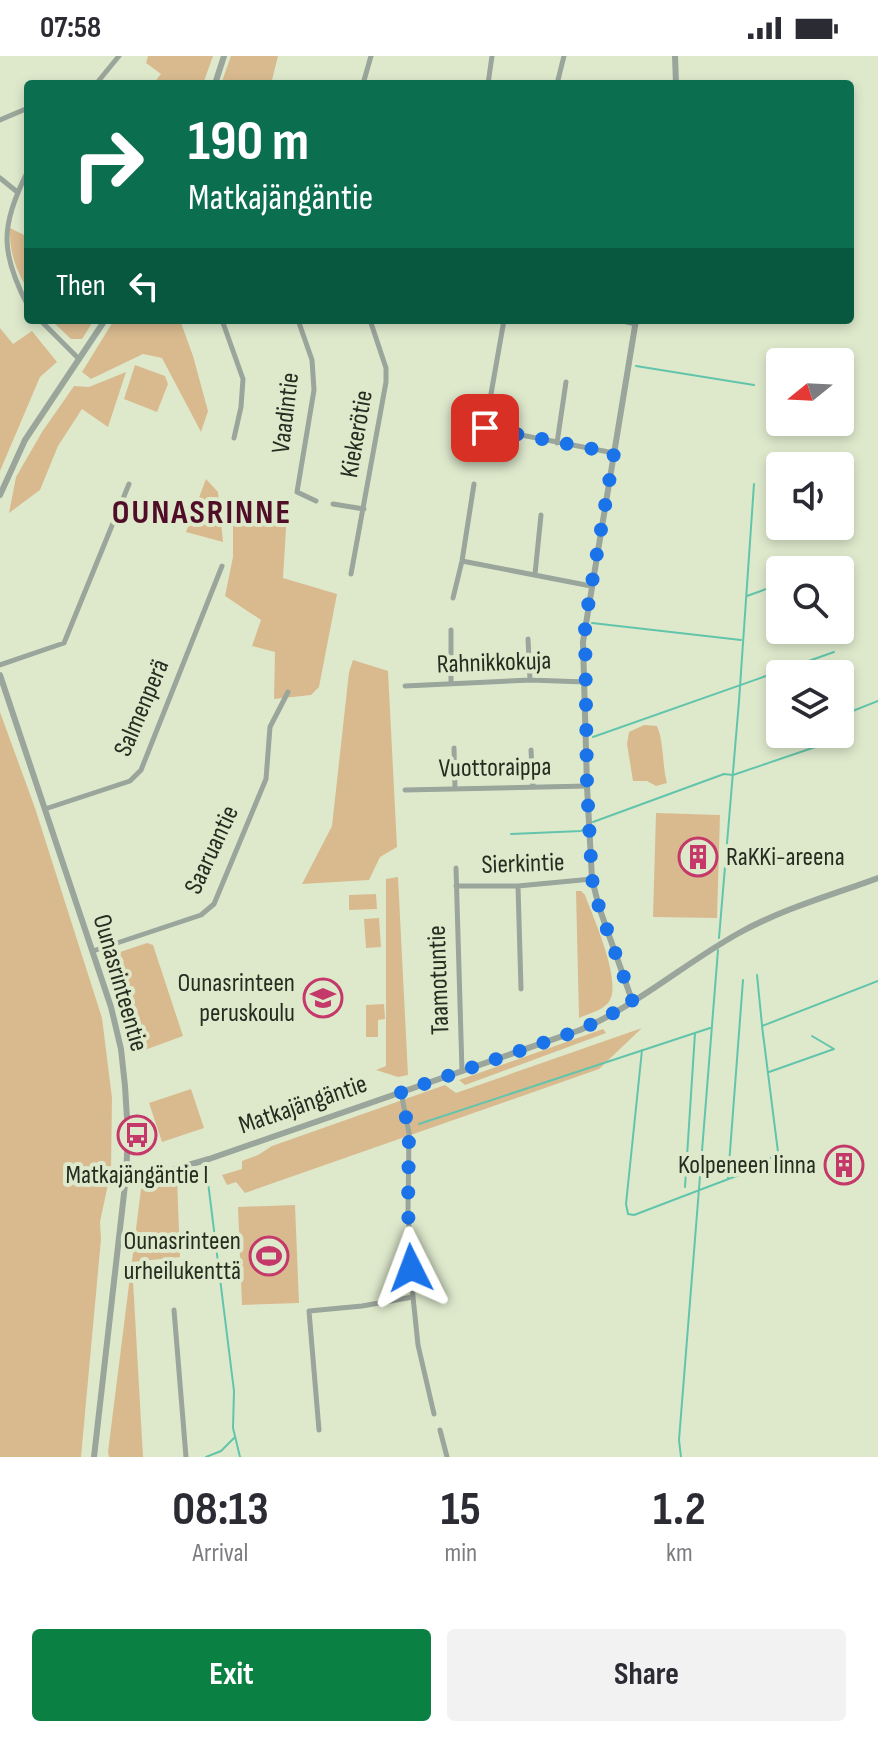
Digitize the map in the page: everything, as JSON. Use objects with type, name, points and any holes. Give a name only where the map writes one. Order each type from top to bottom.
[{"type":"street","points":[[99,80],[119,56]]},
{"type":"street","points":[[216,80],[224,56]]},
{"type":"street","points":[[364,80],[371,56]]},
{"type":"street","points":[[489,80],[492,56]]},
{"type":"street","points":[[558,80],[564,56]]},
{"type":"street","points":[[675,56],[676,80]]},
{"type":"street","points":[[0,120],[24,110]]},
{"type":"street","points":[[0,178],[16,191]]},
{"type":"street","points":[[24,178],[5,215],[1,246],[12,281],[24,300]]},
{"type":"street","points":[[44,324],[79,359]]},
{"type":"street","points":[[0,495],[25,440],[102,324]]},
{"type":"street","points":[[223,324],[243,379],[234,438]]},
{"type":"street","name":"Vaadintie","points":[[299,324],[312,360],[314,390],[297,488],[302,496],[316,501]]},
{"type":"street","name":"Kiekerötie","points":[[351,574],[386,382],[386,368],[371,324]]},
{"type":"street","points":[[479,453],[503,324]]},
{"type":"street","points":[[633,1003],[592,879],[583,642],[636,324]]},
{"type":"street","points":[[557,443],[566,382]]},
{"type":"street","points":[[485,428],[614,453]]},
{"type":"street","points":[[0,665],[64,643],[129,484]]},
{"type":"street","points":[[453,598],[474,484]]},
{"type":"street","name":"Kiekerötie","points":[[333,504],[364,509]]},
{"type":"street","points":[[535,574],[541,515]]},
{"type":"street","points":[[462,561],[591,586]]},
{"type":"street","name":"Salmenperä","points":[[45,809],[130,781],[141,770],[222,566]]},
{"type":"street","points":[[451,630],[451,684]]},
{"type":"street","points":[[528,639],[530,680]]},
{"type":"street","name":"Ounasrinteentie","points":[[0,675],[93,951],[121,1049],[128,1135],[126,1176],[94,1457]]},
{"type":"street","name":"Rahnikkokuja","points":[[405,686],[530,680],[585,682]]},
{"type":"street","name":"Saaruantie","points":[[93,951],[201,915],[214,904],[266,779],[270,727],[288,692]]},
{"type":"street","points":[[454,748],[455,789]]},
{"type":"street","points":[[531,750],[533,787]]},
{"type":"street","name":"Vuottoraippa","points":[[405,790],[587,786]]},
{"type":"street","name":"Taamotuntie","points":[[456,868],[462,1071]]},
{"type":"street","name":"Matkajängäntie","points":[[126,1176],[161,1173],[209,1159],[580,1030],[633,1003],[741,931],[778,914],[878,878]]},
{"type":"street","name":"Sierkintie","points":[[456,886],[518,886],[592,879]]},
{"type":"street","points":[[518,886],[521,989]]},
{"type":"street","points":[[401,1092],[409,1133],[408,1210],[413,1297],[418,1345],[434,1414]]},
{"type":"street","points":[[319,1430],[309,1311],[413,1297]]},
{"type":"street","points":[[174,1310],[186,1457]]},
{"type":"street","points":[[440,1430],[447,1457]]},
{"type":"shaded area","points":[[148,56],[213,56],[204,80],[156,80],[161,74],[146,63]]},
{"type":"shaded area","points":[[231,56],[278,56],[272,80],[222,80]]},
{"type":"shaded area","points":[[10,228],[24,235],[24,282],[14,260]]},
{"type":"shaded area","points":[[55,324],[91,324],[82,339],[71,339]]},
{"type":"shaded area","points":[[112,324],[181,324],[208,411],[201,432],[162,358],[143,354],[91,379],[82,372]]},
{"type":"shaded area","points":[[0,328],[13,344],[32,331],[57,362],[40,377],[0,471]]},
{"type":"shaded area","points":[[135,365],[165,376],[168,384],[157,412],[124,399]]},
{"type":"shaded area","points":[[126,372],[108,427],[82,409],[58,446],[40,490],[9,513],[16,477],[74,386],[89,387]]},
{"type":"shaded area","points":[[206,479],[218,492],[223,542],[186,532]]},
{"type":"shaded area","points":[[241,499],[287,512],[283,578],[337,594],[319,687],[311,695],[274,699],[275,652],[252,646],[261,620],[225,596],[233,557],[233,507]]},
{"type":"shaded area","points":[[353,660],[388,671],[397,847],[380,857],[369,880],[302,884],[332,826],[349,672]]},
{"type":"shaded area","points":[[0,712],[35,808],[102,1018],[112,1098],[111,1170],[100,1222],[81,1457],[0,1457]]},
{"type":"shaded area","points":[[644,725],[657,726],[667,783],[656,786],[647,781],[633,781],[627,744],[629,732]]},
{"type":"shaded area","points":[[656,813],[720,815],[717,918],[653,917]]},
{"type":"shaded area","points":[[398,877],[408,1075],[398,1077],[376,1070],[386,1066],[386,879]]},
{"type":"shaded area","points":[[576,891],[585,895],[606,950],[612,982],[608,1003],[579,1018]]},
{"type":"shaded area","points":[[376,894],[377,909],[349,910],[349,895]]},
{"type":"shaded area","points":[[379,918],[381,947],[366,948],[364,919]]},
{"type":"shaded area","points":[[147,943],[153,945],[183,1036],[142,1051],[113,959],[114,954]]},
{"type":"shaded area","points":[[384,1004],[385,1019],[378,1020],[378,1037],[366,1037],[366,1005]]},
{"type":"shaded area","points":[[642,1028],[599,1069],[245,1193],[236,1182],[227,1185],[222,1175],[242,1169],[242,1161],[272,1146],[445,1085],[456,1093]]},
{"type":"shaded area","points":[[603,1029],[606,1033],[465,1085],[459,1080]]},
{"type":"shaded area","points":[[191,1089],[204,1128],[162,1142],[149,1103]]},
{"type":"shaded area","points":[[177,1178],[180,1257],[132,1262],[143,1457],[109,1457],[108,1452],[141,1189]]},
{"type":"shaded area","name":"Ounasrinteen urheilukenttä","points":[[295,1205],[299,1303],[242,1305],[238,1207]]},
{"type":"waterway","points":[[636,366],[754,385]]},
{"type":"waterway","points":[[719,938],[754,484]]},
{"type":"waterway","points":[[747,596],[766,589]]},
{"type":"waterway","points":[[592,623],[741,640]]},
{"type":"waterway","points":[[593,737],[834,652]]},
{"type":"waterway","points":[[854,710],[878,701]]},
{"type":"waterway","points":[[593,822],[724,774],[733,775],[812,748]]},
{"type":"waterway","points":[[511,834],[581,831],[588,826]]},
{"type":"waterway","points":[[681,1457],[679,1440],[718,950]]},
{"type":"waterway","points":[[757,975],[762,1025]]},
{"type":"waterway","points":[[728,1178],[743,980]]},
{"type":"waterway","points":[[642,1050],[626,1204],[628,1214],[634,1215],[760,1167],[778,1152],[762,1026],[878,981]]},
{"type":"waterway","points":[[419,1124],[710,1028]]},
{"type":"waterway","points":[[685,1187],[695,1033]]},
{"type":"waterway","points":[[769,1072],[834,1049],[812,1036]]},
{"type":"waterway","points":[[206,1166],[234,1391],[233,1428],[240,1457]]},
{"type":"waterway","points":[[206,1457],[221,1451],[234,1438]]},
{"type":"place","name":"RaKKi-areena","points":[[698,857]]},
{"type":"place","name":"Ounasrinteen peruskoulu","points":[[323,998]]},
{"type":"place","name":"Matkajängäntie I","points":[[137,1135]]},
{"type":"place","name":"Kolpeneen linna","points":[[844,1165]]},
{"type":"place","name":"Ounasrinteen urheilukenttä","points":[[269,1256]]},
{"type":"district","name":"OUNASRINNE","points":[[202,512]]},
{"type":"route","points":[[411,1268],[409,1133],[401,1092],[580,1030],[633,1003],[592,879],[587,786],[583,642],[614,453],[485,428]]}]
